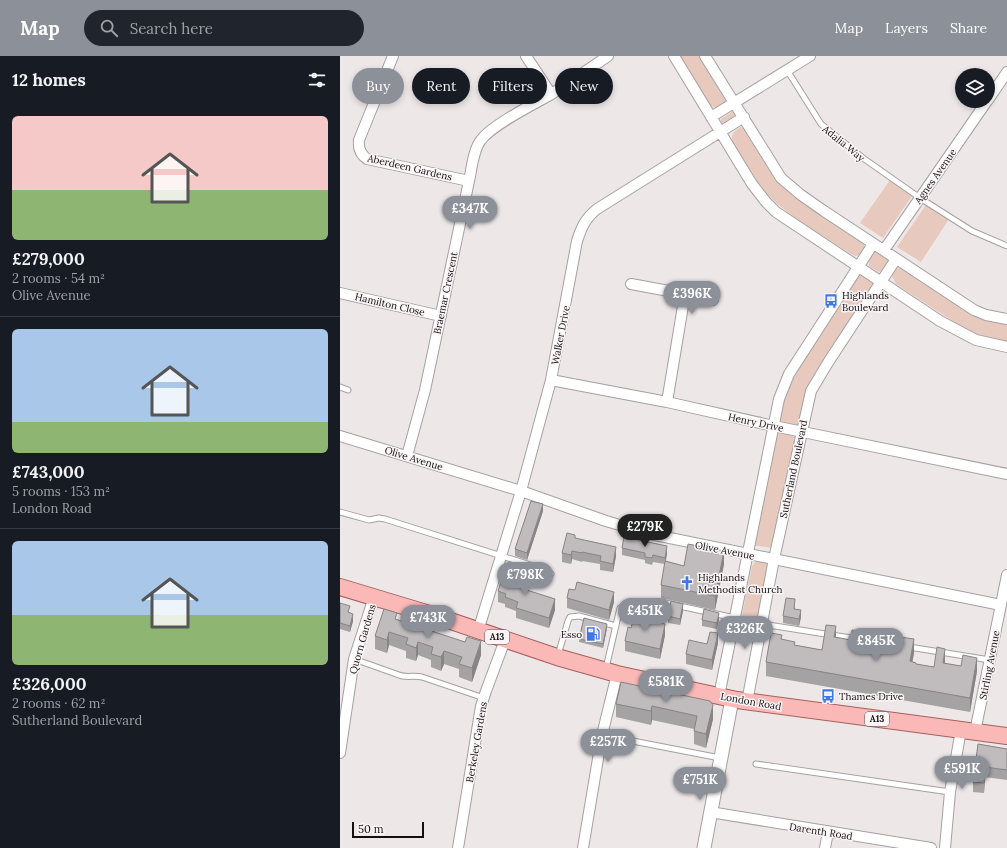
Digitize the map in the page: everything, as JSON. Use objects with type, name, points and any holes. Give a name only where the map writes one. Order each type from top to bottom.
[{"type":"main road","name":"London Road","points":[[340,587],[557,658],[611,672],[733,699],[1007,736]]},
{"type":"street","name":"Aberdeen Gardens","points":[[393,56],[360,140],[359,147],[362,154],[367,158],[469,181]]},
{"type":"street","points":[[526,56],[551,94]]},
{"type":"street","name":"Braemar Crescent","points":[[406,456],[425,390],[469,181],[480,140],[508,119],[551,94],[608,56]]},
{"type":"street","points":[[674,56],[752,184],[776,212],[940,321],[976,340],[1007,347]]},
{"type":"street","points":[[705,56],[781,178],[801,195],[974,310],[986,315],[1007,319]]},
{"type":"street","points":[[711,117],[810,56]]},
{"type":"street","name":"Agnes Avenue","points":[[995,90],[1007,72]]},
{"type":"street","name":"Agnes Avenue","points":[[884,250],[982,108]]},
{"type":"street","name":"Walker Drive","points":[[478,631],[521,491],[551,380],[577,241],[582,226],[589,216],[597,209],[744,117]]},
{"type":"street","points":[[704,848],[733,699],[735,618],[779,399],[789,374],[859,268],[873,244]]},
{"type":"street","name":"Sutherland Boulevard","points":[[733,699],[762,624],[774,558],[808,400],[813,388],[896,259]]},
{"type":"street","points":[[631,284],[713,300]]},
{"type":"street","name":"Hamilton Close","points":[[340,293],[441,316]]},
{"type":"street","points":[[667,402],[684,294]]},
{"type":"street","name":"Henry Drive","points":[[551,380],[667,402],[801,432],[1007,474]]},
{"type":"street","name":"Olive Avenue","points":[[340,436],[521,491],[627,528],[670,539],[774,558],[1001,605]]},
{"type":"street","name":"Stirling Avenue","points":[[945,848],[950,792],[990,660],[1007,575]]},
{"type":"street","name":"Quorn Gardens","points":[[340,752],[354,659],[374,597]]},
{"type":"street","name":"Berkeley Gardens","points":[[458,848],[484,698],[505,640]]},
{"type":"street","points":[[583,848],[611,672]]},
{"type":"street","name":"Darenth Road","points":[[710,812],[931,848]]},
{"type":"street","points":[[825,848],[828,832]]},
{"type":"lane","name":"Adalia Way","points":[[787,70],[821,124],[863,158],[920,198],[972,231],[1007,246]]},
{"type":"lane","points":[[340,387],[348,390]]},
{"type":"lane","points":[[340,512],[369,520],[379,518],[385,519],[501,555],[546,570],[551,574]]},
{"type":"lane","points":[[661,602],[735,618]]},
{"type":"lane","points":[[611,672],[616,626],[620,608]]},
{"type":"lane","points":[[557,658],[570,617],[579,616],[616,626]]},
{"type":"lane","points":[[762,624],[865,640]]},
{"type":"lane","points":[[903,646],[990,660]]},
{"type":"lane","points":[[354,659],[399,676],[422,677],[484,698]]},
{"type":"lane","points":[[602,735],[721,758]]},
{"type":"lane","points":[[756,764],[950,792]]},
{"type":"shaded area","points":[[679,56],[702,56],[726,97],[726,103],[721,107],[715,108],[710,105]]},
{"type":"shaded area","points":[[732,112],[737,114],[736,116],[724,124],[721,122],[721,119]]},
{"type":"shaded area","points":[[741,127],[748,130],[776,177],[862,240],[864,250],[861,254],[856,256],[851,254],[795,218],[774,201],[761,187],[732,141],[734,132]]},
{"type":"shaded area","points":[[890,180],[912,196],[883,238],[860,223]]},
{"type":"shaded area","points":[[926,205],[949,219],[921,262],[897,247]]},
{"type":"shaded area","points":[[879,250],[888,257],[889,260],[881,271],[878,272],[869,266],[869,264],[873,254]]},
{"type":"shaded area","points":[[860,267],[881,281],[816,381],[773,548],[752,545],[784,386]]},
{"type":"shaded area","points":[[904,268],[1002,323],[1007,324],[1007,342],[985,337],[965,329],[896,284],[892,276],[895,269]]},
{"type":"shaded area","points":[[759,560],[768,565],[758,624],[741,620],[752,566]]},
{"type":"building","points":[[531,501],[543,504],[527,553],[515,549]]},
{"type":"building","points":[[567,533],[575,535],[575,538],[616,547],[613,564],[600,561],[601,556],[572,551],[571,555],[562,553]]},
{"type":"building","points":[[624,537],[667,546],[665,558],[653,555],[652,558],[645,557],[645,553],[622,548]]},
{"type":"building","points":[[688,544],[724,551],[715,596],[661,585],[665,561],[684,566]]},
{"type":"building","points":[[506,567],[519,572],[514,586],[555,599],[549,618],[516,608],[518,602],[505,597],[506,594],[498,591]]},
{"type":"building","points":[[531,568],[544,572],[542,579],[529,575]]},
{"type":"building","points":[[577,582],[614,592],[609,610],[567,598],[569,589],[575,590]]},
{"type":"building","points":[[786,598],[795,599],[794,609],[801,610],[799,619],[783,616]]},
{"type":"building","points":[[671,601],[683,604],[680,619],[668,616]]},
{"type":"building","points":[[340,603],[350,606],[348,612],[353,614],[350,626],[340,623]]},
{"type":"building","points":[[384,609],[397,613],[395,619],[465,642],[467,637],[481,641],[472,668],[459,664],[462,657],[444,651],[441,657],[431,654],[433,647],[418,642],[416,648],[406,644],[408,638],[389,632],[387,640],[375,636]]},
{"type":"building","points":[[704,609],[719,613],[717,623],[702,620]]},
{"type":"building","points":[[635,611],[647,614],[646,620],[665,624],[660,649],[625,641],[628,627],[631,628]]},
{"type":"building","name":"Esso","points":[[584,618],[607,624],[603,644],[579,639]]},
{"type":"building","points":[[826,625],[836,626],[834,637],[851,640],[852,630],[914,639],[910,661],[916,664],[934,667],[937,647],[945,649],[943,663],[961,666],[963,655],[977,658],[970,698],[766,662],[771,633],[782,635],[781,639],[795,642],[794,645],[822,650]]},
{"type":"building","points":[[710,632],[718,633],[712,660],[686,654],[689,640],[707,644]]},
{"type":"building","points":[[621,682],[710,701],[713,705],[706,734],[694,731],[697,716],[652,706],[651,711],[616,704]]},
{"type":"building","points":[[978,744],[1007,749],[1007,770],[985,767],[984,783],[973,782]]},
{"type":"place","name":"Highlands Boulevard","points":[[831,301]]},
{"type":"place","name":"Highlands Methodist Church","points":[[687,583]]},
{"type":"place","name":"Esso","points":[[593,634]]},
{"type":"place","name":"Thames Drive","points":[[828,696]]}]
